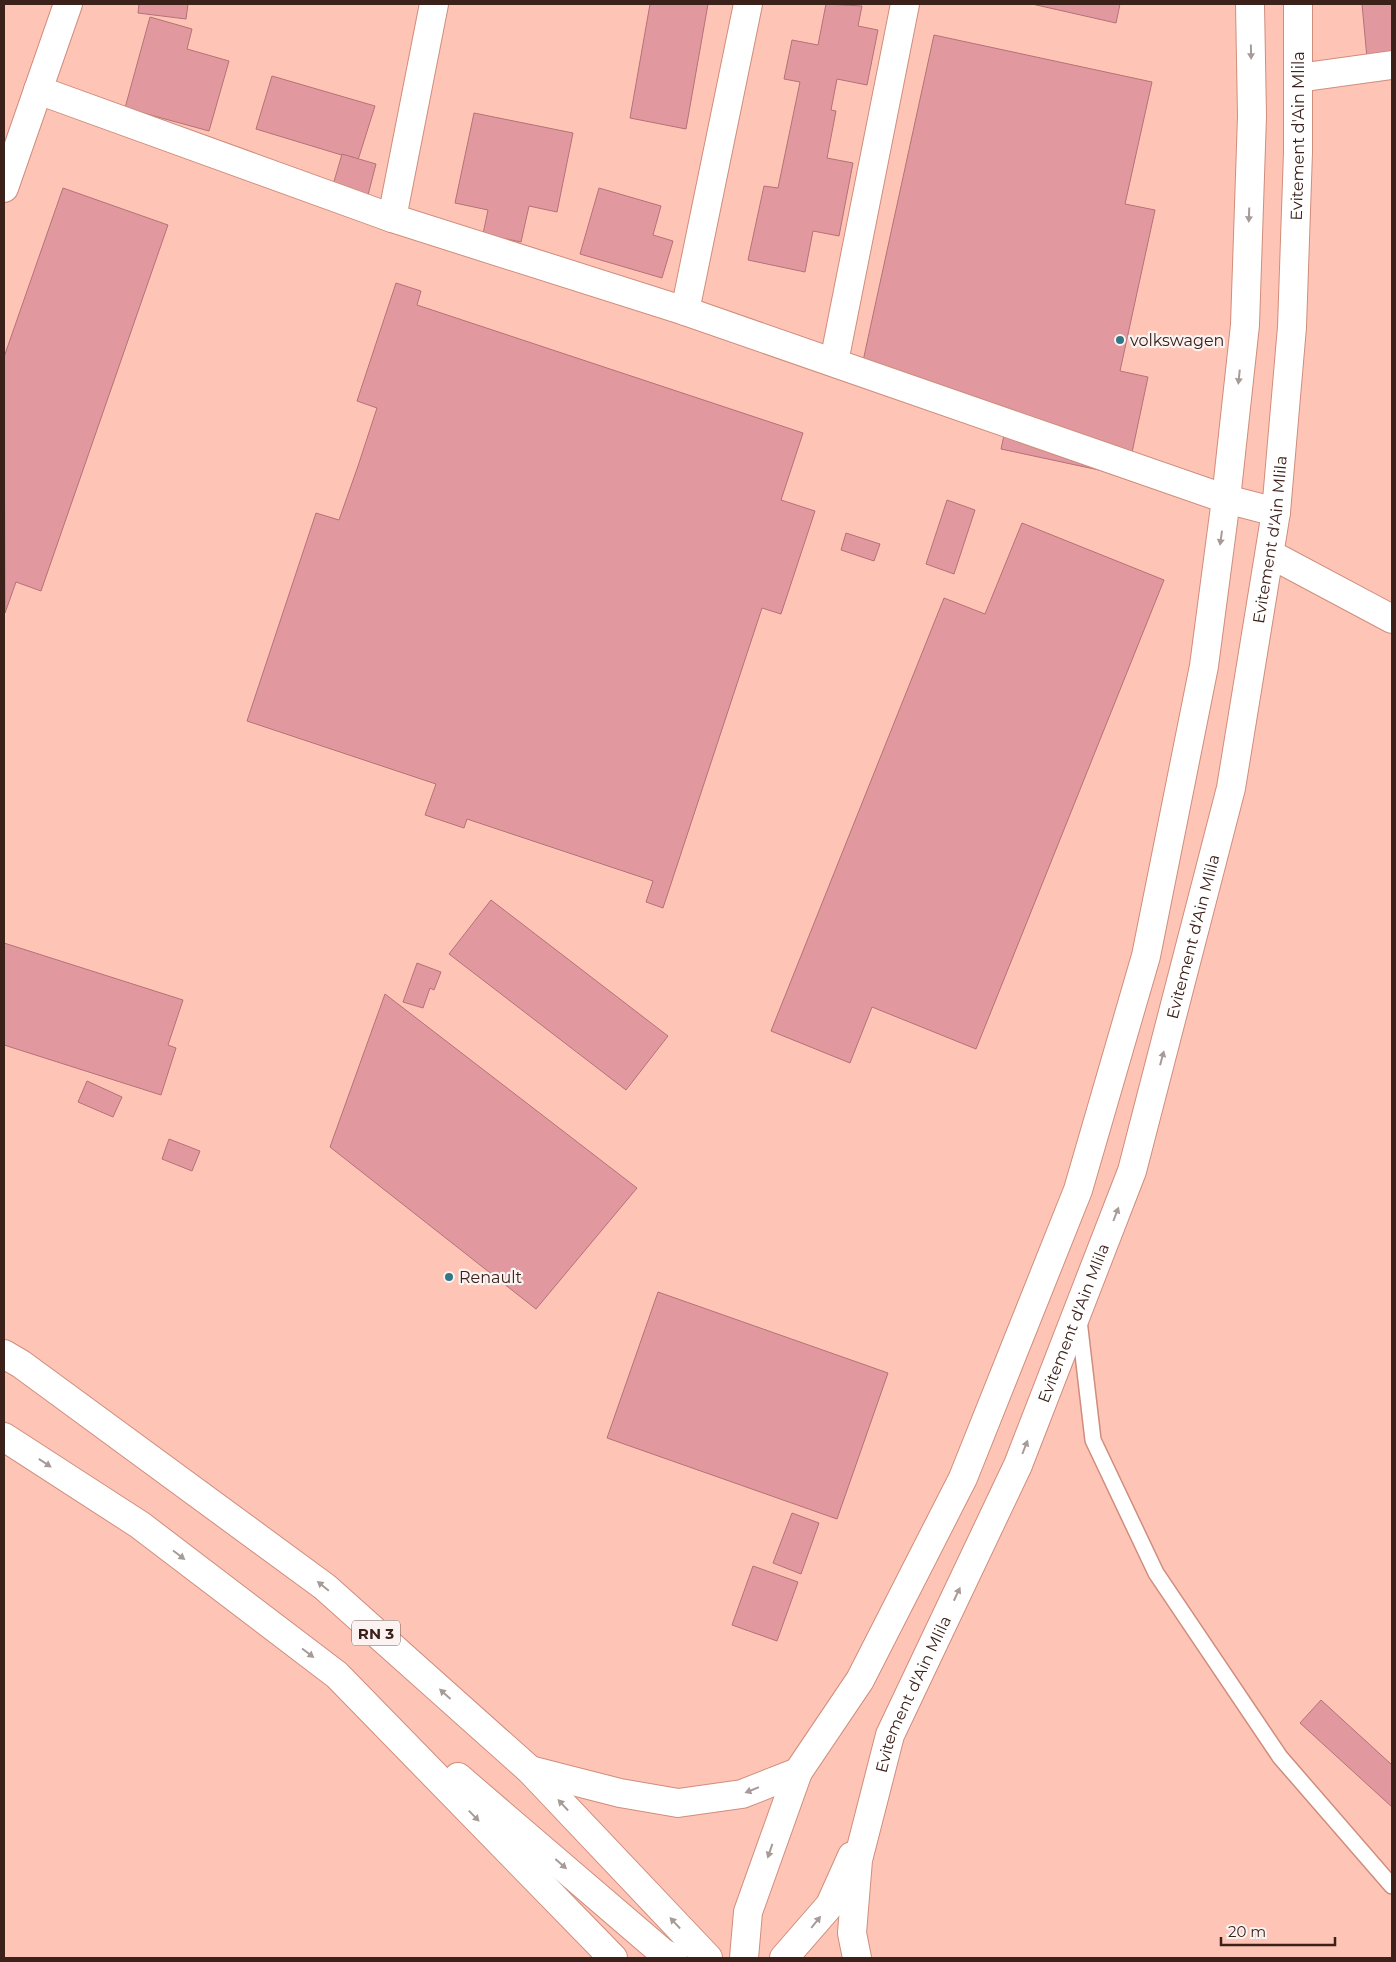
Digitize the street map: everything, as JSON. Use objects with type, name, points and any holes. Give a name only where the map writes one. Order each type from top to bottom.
[{"type":"main road","points":[[5,183],[68,4]]},
{"type":"main road","points":[[392,218],[434,4]]},
{"type":"main road","points":[[685,310],[748,4]]},
{"type":"main road","points":[[834,362],[905,4]]},
{"type":"main road","points":[[744,1958],[748,1912],[798,1772],[860,1680],[963,1478],[1078,1190],[1146,956],[1204,666],[1226,499],[1245,325],[1252,116],[1250,4]]},
{"type":"main road","name":"Evitement d'Ain Mlila","points":[[869,1818],[890,1735],[1018,1465],[1132,1171],[1187,965],[1231,788],[1276,512],[1292,327],[1298,4]]},
{"type":"main road","points":[[1298,78],[1392,65]]},
{"type":"main road","points":[[38,90],[392,218],[685,310],[1226,499],[1276,512]]},
{"type":"main road","points":[[1270,554],[1392,619]]},
{"type":"main road","name":"RN 3","points":[[4,1354],[21,1364],[159,1463],[325,1587],[530,1770],[708,1958]]},
{"type":"main road","points":[[4,1437],[140,1525],[337,1675],[557,1860],[662,1952],[673,1958]]},
{"type":"main road","points":[[337,1675],[613,1958]]},
{"type":"main road","points":[[530,1770],[620,1793],[678,1803],[742,1794],[798,1772]]},
{"type":"main road","points":[[784,1958],[830,1905],[869,1818]]},
{"type":"main road","points":[[857,1958],[852,1933],[858,1860],[869,1818]]},
{"type":"lane","points":[[1078,1312],[1093,1440],[1156,1573],[1280,1757],[1392,1886]]},
{"type":"building","points":[[139,4],[188,4],[186,19],[138,13]]},
{"type":"building","points":[[650,4],[708,4],[686,129],[630,118]]},
{"type":"building","points":[[826,4],[862,6],[858,26],[878,30],[867,85],[837,79],[831,110],[836,111],[827,158],[853,163],[839,236],[813,231],[805,272],[748,260],[764,186],[778,188],[800,82],[784,79],[792,40],[818,45]]},
{"type":"building","points":[[1032,4],[1120,4],[1116,23]]},
{"type":"building","points":[[1362,4],[1392,4],[1392,66],[1368,69]]},
{"type":"building","points":[[150,17],[192,29],[187,49],[229,61],[209,131],[125,108]]},
{"type":"building","points":[[934,35],[1152,82],[1125,204],[1155,210],[1120,371],[1148,377],[1127,476],[1001,449],[1008,417],[858,384]]},
{"type":"building","points":[[272,76],[375,106],[358,160],[256,129]]},
{"type":"building","points":[[474,113],[573,133],[557,212],[529,206],[521,242],[483,234],[488,210],[455,203]]},
{"type":"building","points":[[342,154],[376,164],[368,195],[333,185]]},
{"type":"building","points":[[63,188],[168,225],[41,591],[16,582],[5,613],[4,357]]},
{"type":"building","points":[[599,188],[661,206],[653,235],[673,241],[662,278],[580,254]]},
{"type":"building","points":[[396,283],[421,291],[417,305],[803,433],[781,500],[815,511],[781,614],[762,608],[663,908],[646,902],[653,881],[467,819],[464,828],[425,815],[436,784],[247,721],[316,513],[339,520],[358,466],[377,408],[357,401]]},
{"type":"building","points":[[947,500],[975,510],[954,574],[926,564]]},
{"type":"building","points":[[1022,523],[1164,580],[976,1049],[872,1007],[850,1063],[771,1031],[944,598],[985,614]]},
{"type":"building","points":[[846,533],[880,544],[874,561],[841,550]]},
{"type":"building","points":[[491,900],[668,1036],[626,1090],[449,954]]},
{"type":"building","points":[[4,943],[183,1000],[168,1045],[176,1048],[161,1095],[4,1045]]},
{"type":"building","points":[[417,963],[441,972],[434,990],[430,988],[423,1008],[403,1002]]},
{"type":"building","points":[[385,994],[637,1188],[536,1309],[330,1147]]},
{"type":"building","points":[[87,1081],[122,1097],[113,1117],[78,1102]]},
{"type":"building","points":[[169,1139],[200,1151],[192,1171],[162,1159]]},
{"type":"building","points":[[658,1292],[888,1373],[837,1519],[607,1438]]},
{"type":"building","points":[[792,1513],[819,1523],[801,1574],[773,1563]]},
{"type":"building","points":[[753,1566],[798,1582],[777,1641],[732,1625]]},
{"type":"building","points":[[1321,1700],[1392,1765],[1392,1807],[1300,1723]]},
{"type":"place","name":"volkswagen","points":[[1120,340]]},
{"type":"place","name":"Renault","points":[[449,1277]]}]
